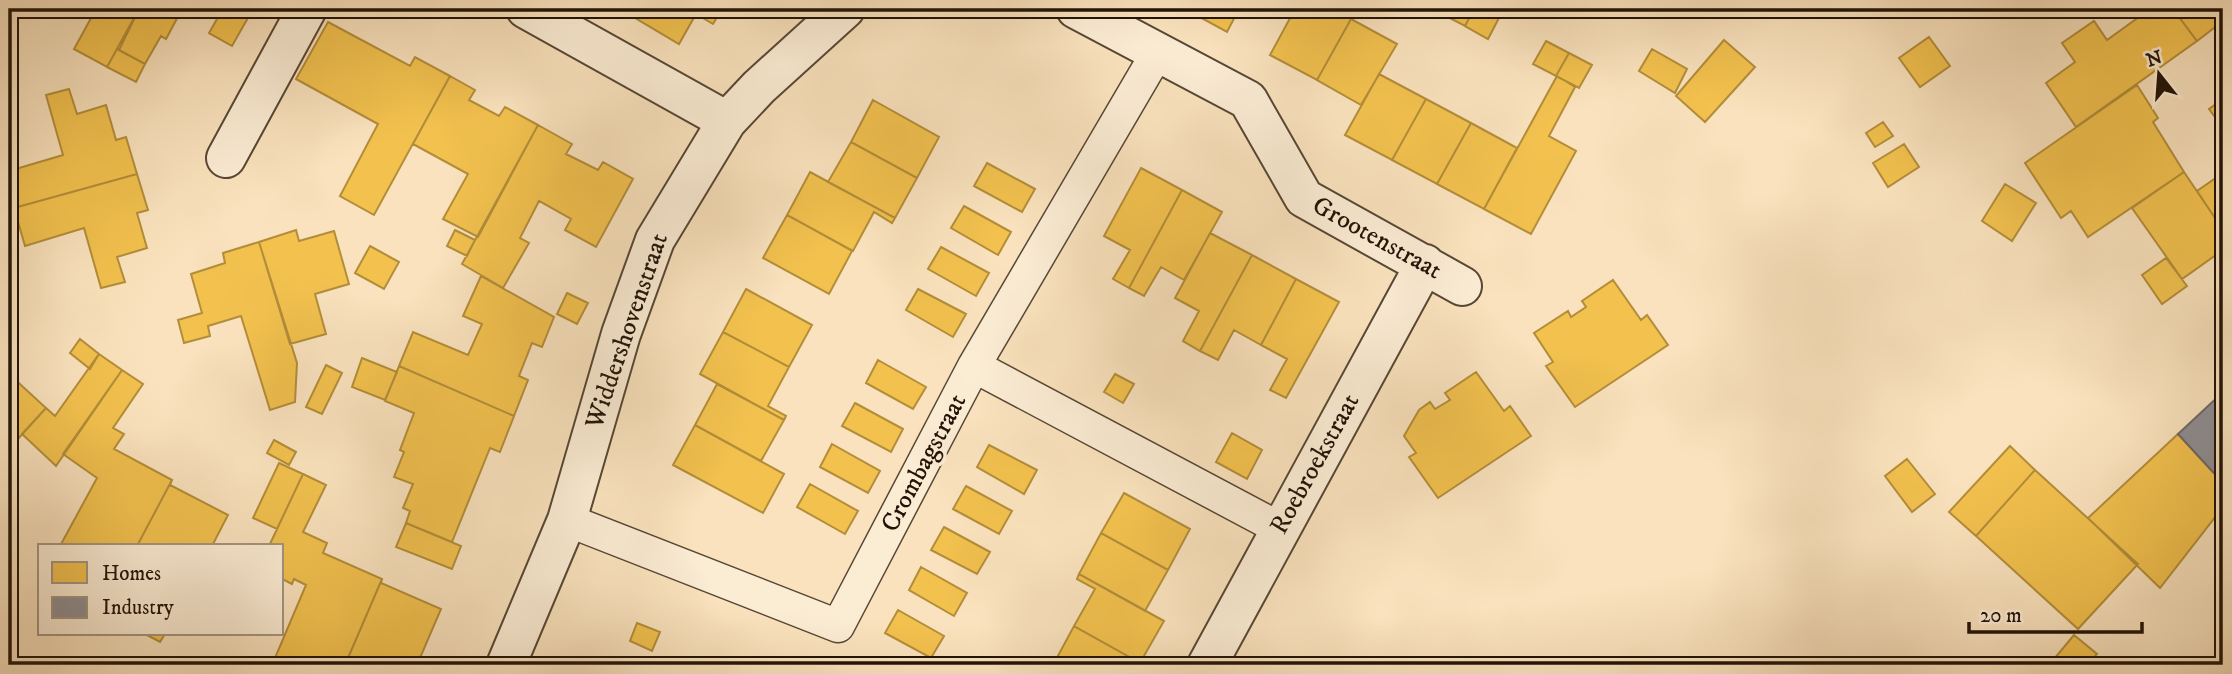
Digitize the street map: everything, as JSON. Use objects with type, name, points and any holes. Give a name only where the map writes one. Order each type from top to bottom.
[{"type":"street","points":[[226,158],[307,9]]},
{"type":"street","points":[[526,9],[727,121]]},
{"type":"street","name":"Widdershovenstraat","points":[[506,665],[567,520],[621,334],[655,240],[727,121],[759,87],[845,9]]},
{"type":"street","name":"Grootenstraat","points":[[1076,9],[1159,50],[1248,100],[1304,198],[1462,286]]},
{"type":"street","name":"Roebroekstraat","points":[[1207,665],[1279,528],[1425,264]]},
{"type":"lane","name":"Crombagstraat","points":[[567,520],[838,626],[974,366],[1159,50]]},
{"type":"lane","points":[[974,366],[1279,528]]},
{"type":"building: Homes","points":[[96,9],[139,9],[107,67],[74,49]]},
{"type":"building: Homes","points":[[139,9],[182,9],[166,39],[161,36],[145,64],[119,50]]},
{"type":"building: Homes","points":[[197,9],[253,9],[232,46],[209,33],[217,19]]},
{"type":"building: Homes","points":[[620,9],[722,9],[713,24],[696,14],[679,44]]},
{"type":"building: Homes","points":[[1185,9],[1239,9],[1227,32]]},
{"type":"building: Homes","points":[[1295,9],[1332,9],[1351,19],[1317,80],[1270,55]]},
{"type":"building: Homes","points":[[1445,9],[1474,9],[1465,26],[1442,14]]},
{"type":"building: Homes","points":[[1474,9],[1487,9],[1500,16],[1488,39],[1465,26]]},
{"type":"building: Homes","points":[[2150,9],[2173,9],[2197,41],[2076,127],[2046,83],[2075,62],[2062,43],[2094,21],[2107,40]]},
{"type":"building: Homes","points":[[2173,9],[2223,9],[2223,21],[2197,41]]},
{"type":"building: Homes","points":[[1351,19],[1397,44],[1361,105],[1317,80]]},
{"type":"building: Homes","points":[[328,22],[410,66],[415,57],[450,76],[374,215],[340,196],[378,124],[296,79]]},
{"type":"building: Homes","points":[[1929,37],[1950,66],[1920,87],[1899,58]]},
{"type":"building: Homes","points":[[1724,40],[1755,67],[1705,122],[1676,96]]},
{"type":"building: Homes","points":[[1546,41],[1569,53],[1556,76],[1533,64]]},
{"type":"building: Homes","points":[[117,49],[145,64],[136,82],[107,67]]},
{"type":"building: Homes","points":[[1652,49],[1687,69],[1675,93],[1639,71]]},
{"type":"building: Homes","points":[[1569,53],[1592,65],[1579,88],[1556,76]]},
{"type":"building: Homes","points":[[1379,74],[1426,99],[1392,160],[1345,135]]},
{"type":"building: Homes","points":[[450,76],[475,90],[469,100],[499,116],[505,107],[538,125],[478,237],[443,219],[468,174],[413,144]]},
{"type":"building: Homes","points":[[1557,76],[1575,87],[1549,136],[1576,151],[1531,234],[1484,209]]},
{"type":"building: Homes","points":[[2137,85],[2158,118],[2153,122],[2184,172],[2088,237],[2071,211],[2061,218],[2025,163]]},
{"type":"building: Homes","points":[[69,89],[77,114],[106,105],[116,140],[126,137],[137,174],[14,208],[9,189],[9,171],[63,155],[46,95]]},
{"type":"building: Homes","points":[[1426,99],[1471,123],[1437,184],[1392,160]]},
{"type":"building: Homes","points":[[2223,99],[2223,128],[2209,109]]},
{"type":"building: Homes","points":[[873,100],[939,137],[917,178],[851,142]]},
{"type":"building: Homes","points":[[1883,122],[1893,136],[1875,147],[1866,133]]},
{"type":"building: Homes","points":[[1471,123],[1517,148],[1484,209],[1437,184]]},
{"type":"building: Homes","points":[[538,125],[572,144],[566,154],[598,170],[603,162],[633,179],[596,247],[565,230],[571,219],[539,201],[520,238],[529,243],[503,288],[462,264]]},
{"type":"building: Homes","points":[[851,142],[917,178],[895,218],[828,182]]},
{"type":"building: Homes","points":[[1904,144],[1919,167],[1888,187],[1873,163]]},
{"type":"building: Homes","points":[[987,163],[1035,189],[1022,212],[974,186]]},
{"type":"building: Homes","points":[[1141,168],[1182,190],[1129,288],[1113,279],[1130,250],[1104,236]]},
{"type":"building: Homes","points":[[810,172],[895,218],[892,223],[874,212],[853,251],[787,215]]},
{"type":"building: Homes","points":[[2184,172],[2223,230],[2223,250],[2182,279],[2132,208]]},
{"type":"building: Homes","points":[[2223,173],[2223,230],[2197,191]]},
{"type":"building: Homes","points":[[137,174],[148,210],[137,213],[147,248],[117,257],[125,282],[101,288],[84,228],[25,246],[14,208]]},
{"type":"building: Homes","points":[[2005,184],[2036,203],[2012,241],[1982,221]]},
{"type":"building: Homes","points":[[1182,190],[1222,212],[1184,280],[1161,267],[1144,296],[1129,288]]},
{"type":"building: Homes","points":[[964,206],[1011,232],[998,255],[951,228]]},
{"type":"building: Homes","points":[[787,215],[852,251],[829,294],[763,258]]},
{"type":"building: Homes","points":[[296,230],[299,241],[334,231],[349,284],[315,294],[326,334],[290,344],[259,242]]},
{"type":"building: Homes","points":[[455,230],[475,240],[467,256],[447,246]]},
{"type":"building: Homes","points":[[1210,233],[1252,255],[1200,351],[1183,341],[1199,311],[1175,298]]},
{"type":"building: Homes","points":[[259,242],[297,363],[295,402],[270,410],[241,316],[208,326],[210,336],[184,343],[178,320],[202,313],[191,274],[225,263],[223,253]]},
{"type":"building: Homes","points":[[370,246],[399,262],[384,289],[355,273]]},
{"type":"building: Homes","points":[[941,247],[989,273],[976,296],[928,269]]},
{"type":"building: Homes","points":[[1252,255],[1296,279],[1261,345],[1234,330],[1218,360],[1200,351]]},
{"type":"building: Homes","points":[[2166,258],[2187,286],[2162,304],[2142,275]]},
{"type":"building: Homes","points":[[481,276],[554,317],[542,347],[532,343],[519,376],[528,380],[514,416],[399,366],[413,332],[468,355],[482,324],[463,316]]},
{"type":"building: Homes","points":[[1296,279],[1339,302],[1286,398],[1270,390],[1287,359],[1261,345]]},
{"type":"building: Homes","points":[[1613,280],[1641,320],[1647,315],[1668,345],[1575,407],[1546,366],[1553,362],[1534,333],[1568,311],[1571,317],[1586,307],[1582,301]]},
{"type":"building: Homes","points":[[746,289],[812,325],[789,367],[723,332]]},
{"type":"building: Homes","points":[[918,289],[966,314],[953,337],[906,310]]},
{"type":"building: Homes","points":[[567,293],[588,303],[577,324],[557,314]]},
{"type":"building: Homes","points":[[723,332],[789,367],[768,406],[786,416],[784,420],[700,374]]},
{"type":"building: Homes","points":[[80,339],[99,354],[90,369],[70,353]]},
{"type":"building: Homes","points":[[99,354],[122,370],[56,466],[22,434],[46,408],[55,416]]},
{"type":"building: Homes","points":[[362,358],[397,372],[385,400],[352,387]]},
{"type":"building: Homes","points":[[878,360],[926,387],[913,409],[866,383]]},
{"type":"building: Homes","points":[[326,365],[342,373],[322,414],[306,407]]},
{"type":"building: Homes","points":[[399,366],[514,416],[500,452],[490,448],[452,542],[406,523],[410,511],[403,508],[413,484],[394,477],[404,452],[400,450],[414,413],[385,401]]},
{"type":"building: Homes","points":[[122,370],[143,384],[113,428],[124,434],[114,449],[172,480],[138,544],[61,544],[97,478],[63,454]]},
{"type":"building: Homes","points":[[1476,372],[1504,411],[1510,406],[1531,436],[1438,498],[1409,457],[1416,453],[1404,436],[1419,410],[1430,402],[1435,409],[1450,400],[1445,393]]},
{"type":"building: Homes","points":[[9,374],[46,408],[9,449]]},
{"type":"building: Homes","points":[[1115,374],[1134,384],[1123,403],[1104,392]]},
{"type":"building: Homes","points":[[717,384],[784,420],[761,461],[695,425]]},
{"type":"building: Homes","points":[[855,403],[903,429],[891,452],[842,426]]},
{"type":"building: Homes","points":[[695,425],[784,474],[763,513],[673,465]]},
{"type":"building: Homes","points":[[1232,433],[1262,450],[1247,479],[1216,462]]},
{"type":"building: Homes","points":[[2178,434],[2223,483],[2223,507],[2160,588],[2088,518]]},
{"type":"building: Homes","points":[[274,440],[296,452],[289,465],[267,453]]},
{"type":"building: Homes","points":[[832,444],[880,471],[868,493],[820,467]]},
{"type":"building: Homes","points":[[989,445],[1037,470],[1024,494],[977,467]]},
{"type":"building: Homes","points":[[2010,446],[2035,470],[1976,536],[1949,512]]},
{"type":"building: Homes","points":[[1907,459],[1935,494],[1912,512],[1885,476]]},
{"type":"building: Homes","points":[[279,463],[303,474],[277,529],[253,518]]},
{"type":"building: Homes","points":[[2035,470],[2138,564],[2078,629],[1976,536]]},
{"type":"building: Homes","points":[[303,474],[326,485],[303,532],[327,543],[323,553],[382,579],[345,665],[272,665],[306,585],[294,579],[292,584],[284,580],[284,544],[270,544]]},
{"type":"building: Homes","points":[[172,480],[170,485],[228,515],[213,544],[138,544]]},
{"type":"building: Homes","points":[[810,484],[858,511],[845,534],[797,507]]},
{"type":"building: Homes","points":[[966,486],[1012,511],[999,534],[953,509]]},
{"type":"building: Homes","points":[[1124,493],[1190,529],[1168,570],[1101,533]]},
{"type":"building: Homes","points":[[406,523],[461,546],[452,569],[396,547]]},
{"type":"building: Homes","points":[[944,527],[990,552],[977,574],[931,550]]},
{"type":"building: Homes","points":[[1101,533],[1168,570],[1145,611],[1079,574]]},
{"type":"building: Homes","points":[[921,567],[967,593],[954,616],[909,590]]},
{"type":"building: Homes","points":[[1079,574],[1164,621],[1140,663],[1074,626],[1095,589],[1077,579]]},
{"type":"building: Homes","points":[[382,579],[381,583],[441,609],[417,665],[345,665]]},
{"type":"building: Homes","points":[[898,610],[944,636],[931,658],[885,633]]},
{"type":"building: Homes","points":[[637,623],[660,632],[652,651],[630,641]]},
{"type":"building: Homes","points":[[1074,626],[1140,663],[1139,665],[1053,665]]},
{"type":"building: Homes","points":[[2074,635],[2097,654],[2088,665],[2049,665]]},
{"type":"building: Homes","points":[[149,636],[164,636],[160,642]]},
{"type":"building: Industry","points":[[2223,392],[2223,483],[2178,434]]}]
